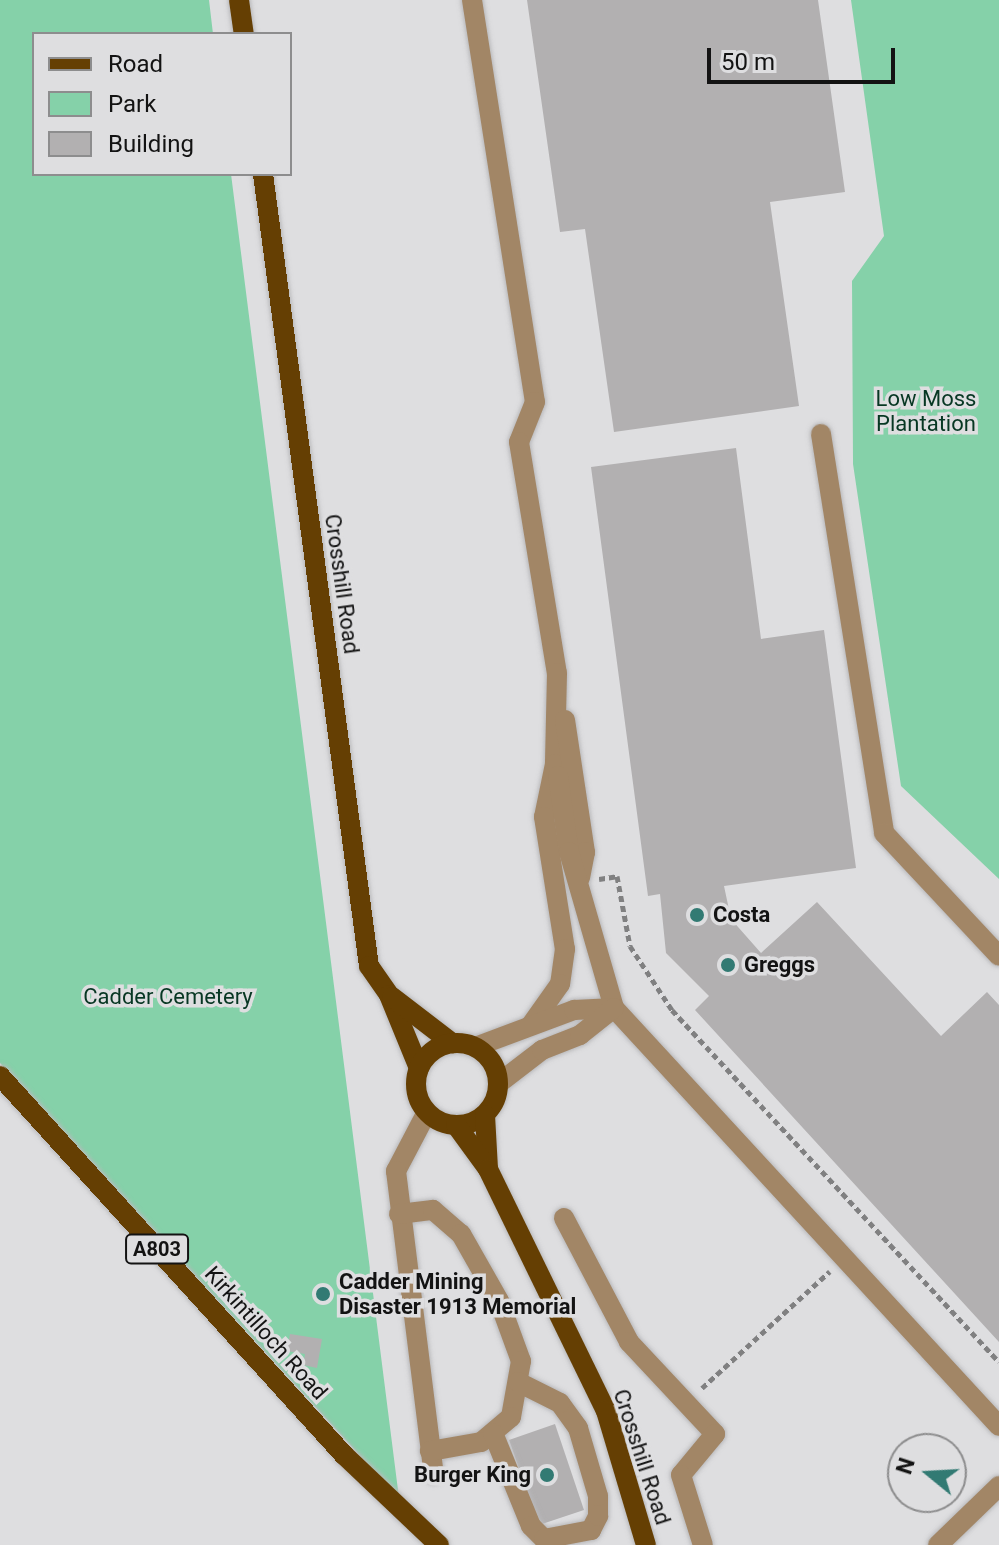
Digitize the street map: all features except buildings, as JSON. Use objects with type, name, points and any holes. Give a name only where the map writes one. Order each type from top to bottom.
[{"type":"main road","points":[[239,0],[244,32]]},
{"type":"main road","name":"Crosshill Road","points":[[263,176],[369,966],[389,995],[419,1068]]},
{"type":"main road","name":"Crosshill Road","points":[[389,995],[452,1043]]},
{"type":"main road","points":[[452,1043],[475,1047],[492,1062],[499,1083],[485,1115],[456,1125],[427,1112],[416,1084],[419,1068],[438,1047],[452,1043]]},
{"type":"main road","name":"Kirkintilloch Road","points":[[0,1076],[344,1455],[439,1545]]},
{"type":"main road","name":"Crosshill Road","points":[[485,1115],[488,1169]]},
{"type":"main road","name":"Crosshill Road","points":[[456,1125],[488,1169],[606,1411],[646,1545]]},
{"type":"street","points":[[472,0],[535,402],[519,442],[557,703],[555,764],[544,817],[545,844],[565,949],[560,984],[531,1025]]},
{"type":"street","points":[[821,434],[884,833],[999,956]]},
{"type":"street","points":[[557,703],[567,726],[585,852],[580,882]]},
{"type":"street","points":[[555,764],[569,852],[614,1008],[999,1426]]},
{"type":"street","points":[[475,1047],[574,1010],[614,1008]]},
{"type":"street","points":[[499,1083],[542,1050],[580,1035],[614,1008]]},
{"type":"street","points":[[427,1112],[396,1171],[434,1474]]},
{"type":"street","points":[[399,1214],[433,1210],[461,1234],[499,1301],[521,1361],[511,1417],[481,1442],[430,1451]]},
{"type":"street","points":[[564,1218],[629,1342],[715,1434],[681,1475],[703,1545]]},
{"type":"street","points":[[493,1433],[531,1526],[544,1539],[591,1530],[598,1516],[598,1496],[578,1428],[560,1403],[518,1382]]},
{"type":"street","points":[[938,1545],[999,1486]]},
{"type":"path","points":[[580,882],[617,876],[630,946],[672,1010],[999,1362]]},
{"type":"path","points":[[686,1403],[843,1259]]},
{"type":"green space","name":"Cadder Cemetery","points":[[0,0],[209,0],[213,32],[32,32],[32,176],[231,176],[399,1498],[0,1063]]},
{"type":"green space","name":"Low Moss Plantation","points":[[851,0],[999,0],[999,879],[901,786],[853,464],[852,281],[884,236]]},
{"type":"place","name":"Costa","points":[[697,915]]},
{"type":"place","name":"Greggs","points":[[728,965]]},
{"type":"place","name":"Cadder Mining Disaster 1913 Memorial","points":[[323,1294]]},
{"type":"place","name":"Burger King","points":[[547,1475]]}]
